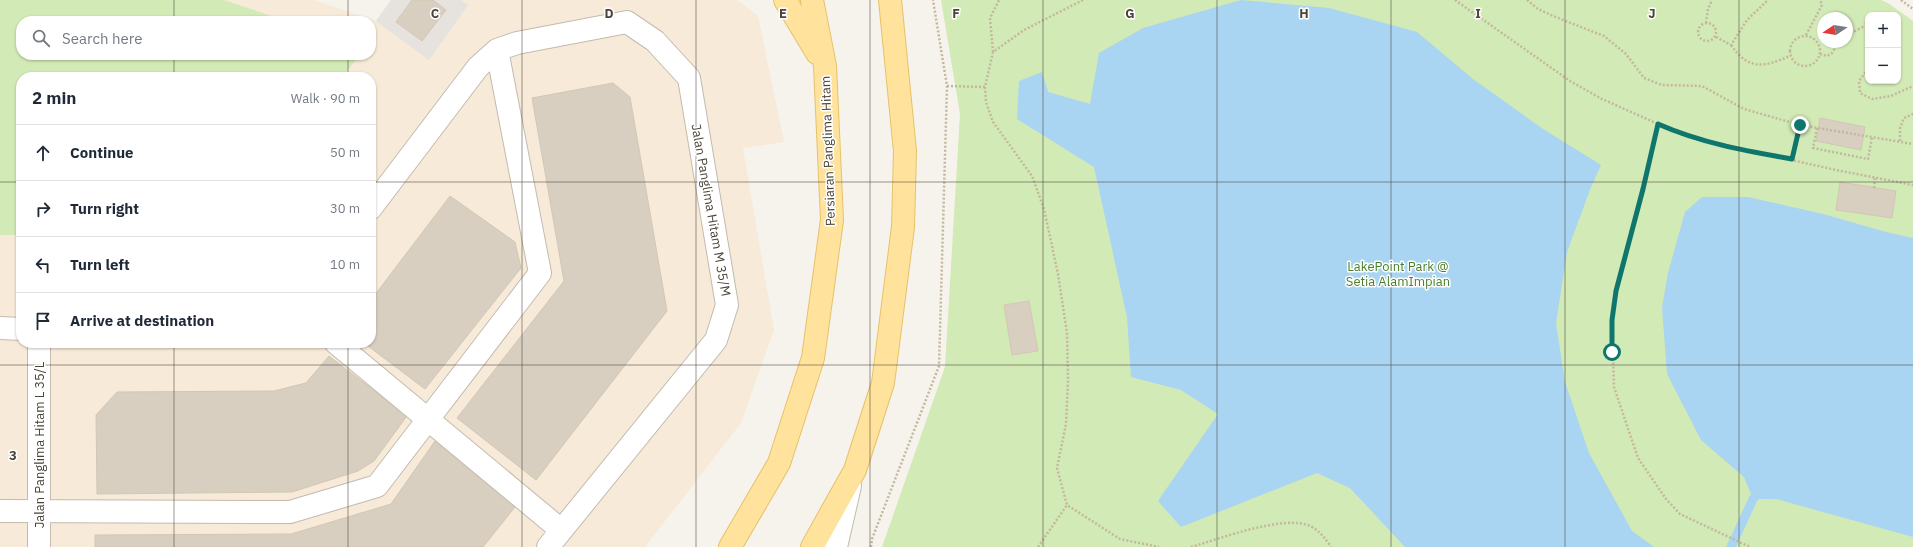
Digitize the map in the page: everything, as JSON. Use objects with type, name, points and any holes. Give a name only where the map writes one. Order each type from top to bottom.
[{"type":"main road","points":[[785,0],[825,66]]},
{"type":"main road","name":"Persiaran Panglima Hitam","points":[[730,547],[779,463],[813,358],[832,220],[825,66],[812,0]]},
{"type":"main road","points":[[812,547],[855,470],[883,383],[903,227],[906,151],[890,0]]},
{"type":"street","name":"Jalan Panglima Hitam M 35/M","points":[[497,50],[517,43],[627,22],[655,41],[689,78],[727,305],[716,340],[555,538]]},
{"type":"street","points":[[376,201],[478,67],[497,50]]},
{"type":"street","points":[[0,511],[290,512],[376,486],[540,273],[497,50]]},
{"type":"street","points":[[0,328],[16,329]]},
{"type":"street","name":"Jalan Panglima Hitam L 35/L","points":[[39,348],[39,547]]},
{"type":"street","points":[[342,348],[428,419],[555,538]]},
{"type":"street","points":[[836,547],[855,470]]},
{"type":"path","points":[[871,547],[872,538],[939,366],[947,86],[933,0]]},
{"type":"path","points":[[999,0],[990,18],[993,52],[985,87],[986,102],[993,122],[1032,176],[1044,209],[1053,242],[1067,333],[1068,380],[1066,424],[1057,468],[1067,505],[1120,539],[1159,547]]},
{"type":"path","points":[[993,52],[1024,30],[1083,0]]},
{"type":"path","points":[[1455,0],[1570,81],[1602,99],[1685,136],[1725,146],[1913,185]]},
{"type":"path","points":[[1527,0],[1538,9],[1604,36],[1626,54],[1644,78],[1662,84],[1702,86],[1744,109],[1800,125],[1913,144]]},
{"type":"path","points":[[1706,23],[1708,9],[1712,0]]},
{"type":"path","points":[[1731,45],[1748,20],[1768,0]]},
{"type":"path","points":[[1806,35],[1822,5],[1820,0]]},
{"type":"path","points":[[1901,0],[1913,9]]},
{"type":"path","points":[[1706,23],[1711,24],[1715,27],[1717,32],[1716,37],[1711,42],[1704,42],[1699,38],[1698,32],[1700,26],[1706,23]]},
{"type":"path","points":[[1853,32],[1862,27],[1865,28]]},
{"type":"path","points":[[1806,35],[1815,39],[1819,46],[1820,54],[1816,61],[1810,66],[1801,66],[1790,56],[1790,47],[1793,40],[1800,36],[1806,35]]},
{"type":"path","points":[[1716,37],[1731,45],[1738,56],[1757,66],[1769,65],[1790,56]]},
{"type":"path","points":[[1820,54],[1827,56],[1832,53],[1835,48]]},
{"type":"path","points":[[1865,73],[1859,82],[1860,93],[1872,99],[1892,96],[1913,86]]},
{"type":"path","points":[[947,86],[985,87]]},
{"type":"path","points":[[1900,142],[1900,128],[1904,118],[1913,114]]},
{"type":"path","points":[[1658,124],[1643,189],[1616,291],[1612,320],[1614,387],[1638,458],[1666,499],[1680,514],[1750,547]]},
{"type":"path","points":[[1792,159],[1800,125]]},
{"type":"path","points":[[1817,128],[1813,148],[1868,159],[1872,137]]},
{"type":"path","points":[[1874,188],[1875,178]]},
{"type":"path","points":[[1038,547],[1067,505]]},
{"type":"path","points":[[1191,547],[1276,524],[1295,522],[1309,525],[1320,531],[1331,547]]},
{"type":"shaded area","points":[[0,0],[314,0],[361,16],[16,16],[16,60],[376,60],[376,21],[391,0],[737,0],[758,16],[784,142],[743,148],[774,330],[741,423],[645,547],[0,547]]},
{"type":"shaded area","points":[[391,0],[461,0],[468,5],[429,60],[376,21]]},
{"type":"green space","points":[[0,0],[224,0],[271,16],[16,16],[16,60],[356,60],[346,72],[16,72],[16,235],[0,235]]},
{"type":"green space","name":"LakePoint Park @ Setia AlamImpian","points":[[941,0],[1881,0],[1900,12],[1865,12],[1865,84],[1901,84],[1901,12],[1913,21],[1913,547],[882,547],[945,367],[960,114]]},
{"type":"water","points":[[1241,0],[1329,8],[1417,32],[1473,79],[1543,129],[1601,165],[1591,187],[1567,252],[1556,323],[1565,382],[1589,453],[1632,531],[1654,547],[1405,547],[1350,488],[1317,473],[1181,527],[1158,501],[1218,414],[1181,390],[1131,377],[1127,317],[1094,167],[1017,119],[1019,81],[1042,72],[1048,92],[1090,104],[1099,53],[1143,28]]},
{"type":"water","points":[[1702,197],[1748,197],[1823,214],[1913,238],[1913,537],[1776,499],[1753,499],[1744,477],[1701,440],[1667,374],[1662,307],[1668,273],[1685,212]]},
{"type":"building","points":[[412,0],[433,0],[446,10],[422,41],[396,22]]},
{"type":"building","points":[[613,83],[630,97],[667,311],[536,480],[457,418],[564,281],[532,98]]},
{"type":"building","points":[[1820,118],[1865,127],[1861,150],[1816,141]]},
{"type":"building","points":[[1840,182],[1896,191],[1892,218],[1836,210]]},
{"type":"building","points":[[450,196],[515,242],[521,268],[425,389],[371,348],[376,348],[376,293]]},
{"type":"building","points":[[1029,301],[1038,351],[1012,355],[1004,305]]},
{"type":"building","points":[[329,356],[407,416],[374,461],[358,471],[292,492],[97,494],[96,415],[117,392],[274,391],[306,383]]},
{"type":"building","points":[[435,441],[515,507],[483,547],[95,547],[95,535],[291,534],[391,504]]},
{"type":"waterway","points":[[1731,547],[1753,499],[1761,489]]},
{"type":"route","points":[[1612,352],[1612,320],[1616,291],[1643,189],[1658,124],[1685,136],[1725,146],[1792,159],[1800,125]]}]
